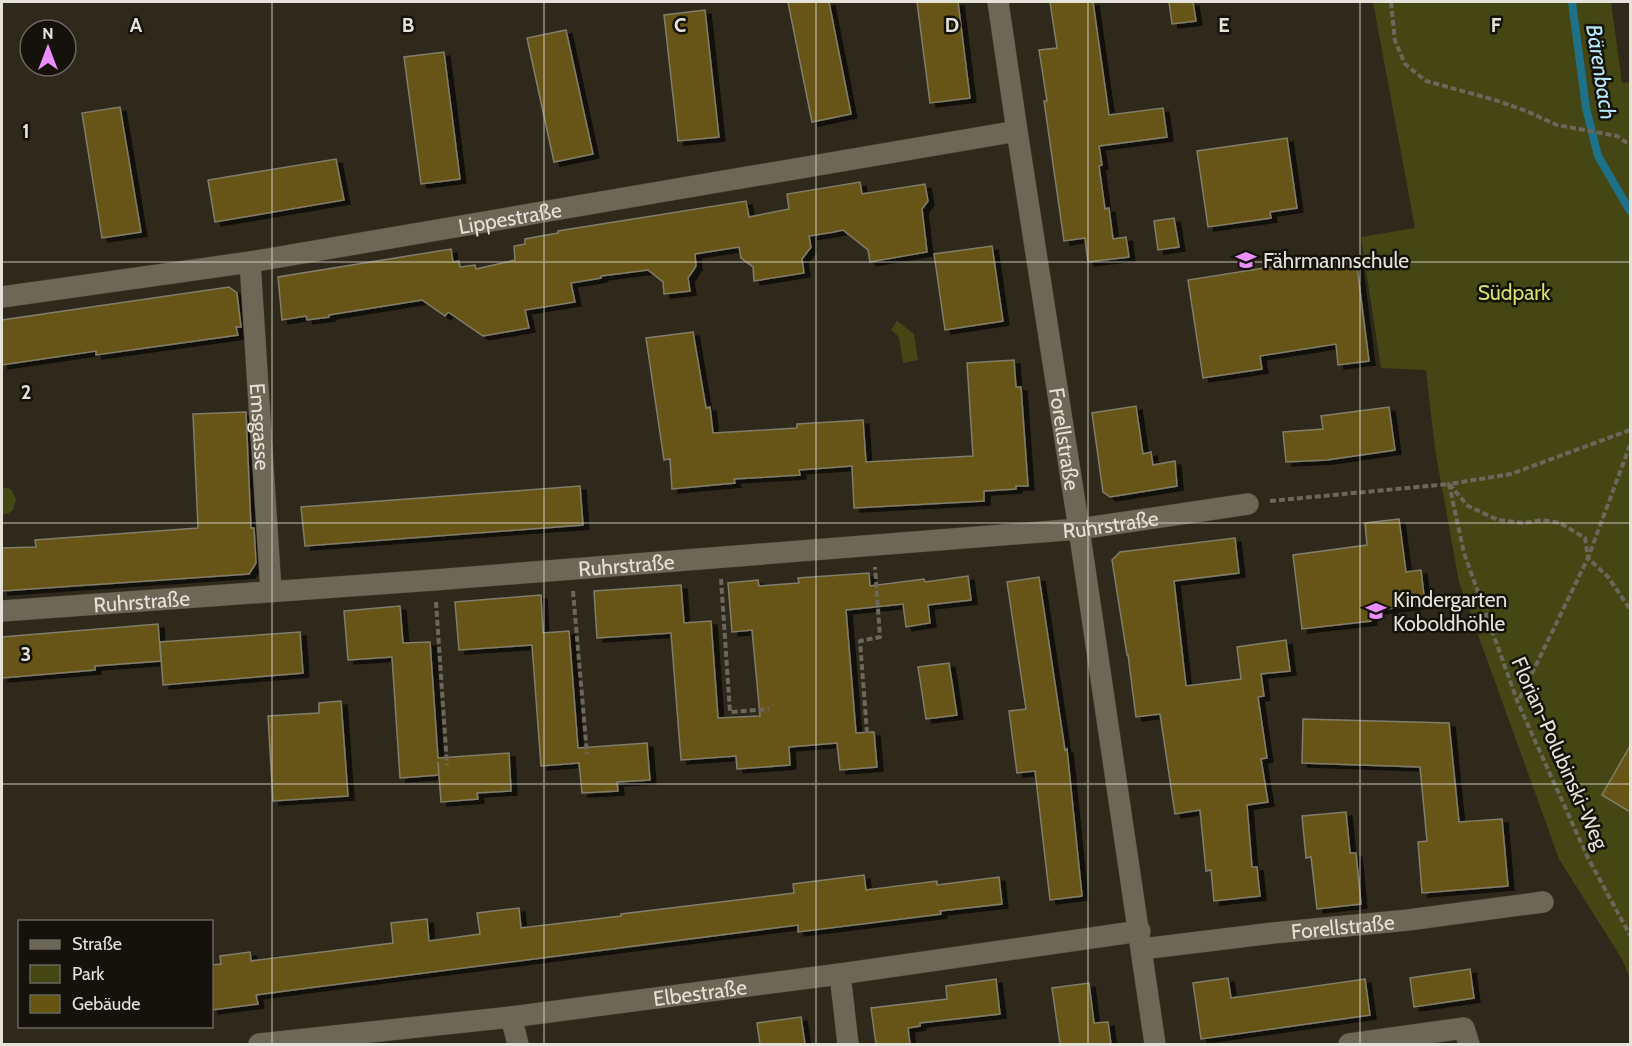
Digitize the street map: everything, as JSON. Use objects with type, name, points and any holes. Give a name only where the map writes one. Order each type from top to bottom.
[{"type":"street","name":"Forellstraße","points":[[998,2],[1155,1044]]},
{"type":"street","name":"Lippestraße","points":[[2,297],[250,262],[1017,131]]},
{"type":"street","name":"Emsgasse","points":[[250,262],[271,591]]},
{"type":"street","name":"Ruhrstraße","points":[[2,611],[434,580],[1079,529],[1248,504]]},
{"type":"street","name":"Forellstraße","points":[[1141,940],[1273,933],[1408,920],[1543,902]]},
{"type":"street","name":"Elbestraße","points":[[259,1044],[511,1017],[840,974],[1141,940]]},
{"type":"street","points":[[840,974],[848,1044]]},
{"type":"street","points":[[511,1017],[518,1044]]},
{"type":"street","points":[[1349,1044],[1464,1028],[1469,1044]]},
{"type":"path","points":[[1391,2],[1395,41],[1405,64],[1426,81],[1495,100],[1557,125],[1617,136],[1630,145]]},
{"type":"path","points":[[1248,504],[1449,484],[1512,474],[1630,430]]},
{"type":"path","points":[[1518,703],[1588,558],[1630,445]]},
{"type":"path","points":[[1449,484],[1468,506],[1498,520],[1524,523],[1542,520],[1560,523],[1585,538],[1588,558],[1608,577],[1630,609]]},
{"type":"path","name":"Florian-Polubinski-Weg","points":[[1449,484],[1464,553],[1518,703],[1588,858],[1630,935]]},
{"type":"path","points":[[867,732],[860,641],[880,638],[874,545]]},
{"type":"path","points":[[719,558],[730,712],[769,709]]},
{"type":"path","points":[[571,569],[587,754]]},
{"type":"path","points":[[434,580],[447,765]]},
{"type":"green space","name":"Südpark","points":[[1373,2],[1611,2],[1622,83],[1630,82],[1630,978],[1622,959],[1559,859],[1459,582],[1435,449],[1426,370],[1381,368],[1361,237],[1415,228]]},
{"type":"green space","points":[[897,321],[914,334],[918,360],[903,363],[899,337],[891,330]]},
{"type":"green space","points":[[2,487],[11,489],[16,499],[13,510],[2,515]]},
{"type":"building","points":[[788,2],[829,2],[851,114],[812,122]]},
{"type":"building","points":[[917,2],[958,2],[970,98],[930,103]]},
{"type":"building","points":[[1050,2],[1093,2],[1109,115],[1163,108],[1167,137],[1099,146],[1102,165],[1099,166],[1105,209],[1109,208],[1113,239],[1126,237],[1129,257],[1088,262],[1085,238],[1064,241],[1039,50],[1057,48]]},
{"type":"building","points":[[1169,2],[1193,2],[1196,21],[1172,24]]},
{"type":"building","points":[[705,10],[719,137],[678,141],[664,15]]},
{"type":"building","points":[[566,30],[593,154],[554,162],[527,38]]},
{"type":"building","points":[[444,52],[460,179],[421,184],[404,57]]},
{"type":"building","points":[[120,107],[141,232],[102,238],[82,113]]},
{"type":"building","points":[[1287,138],[1297,208],[1270,212],[1271,218],[1208,227],[1197,151]]},
{"type":"building","points":[[336,159],[344,200],[215,222],[208,180]]},
{"type":"building","points":[[860,182],[862,194],[925,184],[928,201],[922,209],[927,252],[870,262],[868,250],[843,230],[809,236],[811,247],[802,259],[804,273],[754,281],[753,267],[741,258],[739,247],[695,254],[696,266],[688,278],[690,291],[664,294],[663,282],[648,270],[601,276],[601,278],[571,283],[575,302],[525,310],[529,328],[483,336],[448,312],[445,316],[422,300],[329,315],[329,317],[307,320],[306,316],[282,320],[278,277],[451,249],[453,262],[459,261],[460,267],[475,265],[476,269],[515,260],[514,246],[525,244],[525,239],[558,233],[558,231],[746,201],[749,217],[789,209],[787,194]]},
{"type":"building","points":[[1174,218],[1179,247],[1158,250],[1154,221]]},
{"type":"building","points":[[992,246],[1003,321],[945,330],[934,254]]},
{"type":"building","points":[[1356,259],[1369,361],[1338,365],[1336,344],[1260,356],[1262,369],[1203,378],[1188,280],[1302,262],[1303,266]]},
{"type":"building","points":[[229,287],[237,293],[241,327],[236,327],[238,335],[96,355],[96,351],[2,365],[2,320]]},
{"type":"building","points":[[693,332],[706,408],[710,407],[713,433],[797,428],[797,424],[863,420],[866,462],[973,456],[967,363],[1014,360],[1016,387],[1021,387],[1028,486],[984,491],[984,501],[854,508],[852,466],[799,470],[800,475],[734,479],[735,483],[672,489],[670,459],[664,460],[646,338]]},
{"type":"building","points":[[1136,406],[1143,454],[1151,452],[1153,465],[1175,461],[1177,486],[1110,497],[1103,492],[1092,413]]},
{"type":"building","points":[[1389,407],[1395,450],[1327,460],[1286,462],[1283,432],[1323,429],[1321,416]]},
{"type":"building","points":[[246,412],[251,528],[254,528],[256,563],[249,574],[2,591],[2,548],[36,547],[35,540],[198,528],[193,414]]},
{"type":"building","points":[[580,486],[583,525],[305,546],[301,507]]},
{"type":"building","points":[[1399,519],[1406,572],[1421,570],[1425,604],[1370,611],[1371,621],[1302,629],[1293,555],[1367,545],[1365,523]]},
{"type":"building","points":[[1235,538],[1239,573],[1174,581],[1186,686],[1241,679],[1237,647],[1286,640],[1290,671],[1261,674],[1264,696],[1258,697],[1267,758],[1261,759],[1268,802],[1247,805],[1252,867],[1257,867],[1260,896],[1214,901],[1211,870],[1206,871],[1200,810],[1175,814],[1160,714],[1136,717],[1112,560],[1120,552]]},
{"type":"building","points":[[869,573],[870,586],[968,576],[971,600],[928,605],[930,623],[906,627],[903,604],[846,610],[856,733],[874,732],[877,767],[840,770],[837,743],[789,747],[790,765],[737,769],[736,756],[681,760],[671,633],[597,638],[594,591],[681,585],[684,623],[711,621],[718,718],[760,716],[752,630],[732,632],[728,583],[758,580],[759,586],[799,583],[798,578]]},
{"type":"building","points":[[1039,577],[1065,750],[1067,749],[1082,896],[1050,900],[1035,771],[1017,773],[1009,711],[1026,709],[1007,582]]},
{"type":"building","points":[[541,595],[543,633],[569,631],[578,748],[647,743],[650,780],[617,782],[618,791],[582,793],[579,763],[541,766],[532,645],[459,650],[455,602]]},
{"type":"building","points":[[400,606],[403,643],[430,642],[438,758],[509,753],[511,791],[477,793],[478,799],[441,802],[439,775],[400,778],[392,657],[348,660],[344,611]]},
{"type":"building","points":[[158,624],[161,661],[95,666],[95,670],[2,678],[2,637]]},
{"type":"building","points":[[300,632],[303,673],[163,685],[160,642]]},
{"type":"building","points":[[949,663],[957,715],[926,719],[918,667]]},
{"type":"building","points":[[341,701],[348,796],[273,801],[268,716],[319,713],[319,703]]},
{"type":"building","points":[[1303,719],[1449,723],[1459,822],[1502,819],[1508,886],[1422,893],[1418,842],[1427,841],[1420,767],[1302,763]]},
{"type":"building","points":[[1630,746],[1630,812],[1602,795]]},
{"type":"building","points":[[1346,812],[1350,853],[1356,853],[1361,904],[1317,909],[1311,857],[1306,858],[1302,816]]},
{"type":"building","points":[[864,875],[866,890],[937,881],[937,885],[999,877],[1002,904],[798,932],[798,925],[308,988],[256,995],[258,1004],[213,1010],[213,965],[221,964],[220,956],[250,952],[251,961],[393,943],[391,923],[427,919],[429,941],[480,934],[477,913],[519,908],[521,928],[794,893],[793,884]]},
{"type":"building","points":[[1470,969],[1474,998],[1414,1007],[1410,978]]},
{"type":"building","points":[[1228,978],[1231,998],[1365,979],[1370,1015],[1201,1039],[1193,983]]},
{"type":"building","points":[[996,979],[1000,1014],[920,1023],[920,1026],[908,1028],[910,1044],[876,1044],[871,1008],[947,999],[946,986]]},
{"type":"building","points":[[1089,983],[1094,1023],[1108,1022],[1111,1044],[1060,1044],[1052,988]]},
{"type":"building","points":[[801,1017],[805,1044],[760,1044],[757,1023]]},
{"type":"waterway","name":"Bärenbach","points":[[1572,2],[1586,108],[1598,156],[1630,211]]},
{"type":"place","name":"Fährmannschule","points":[[1246,260]]},
{"type":"place","name":"Kindergarten Koboldhöhle","points":[[1376,611]]}]
